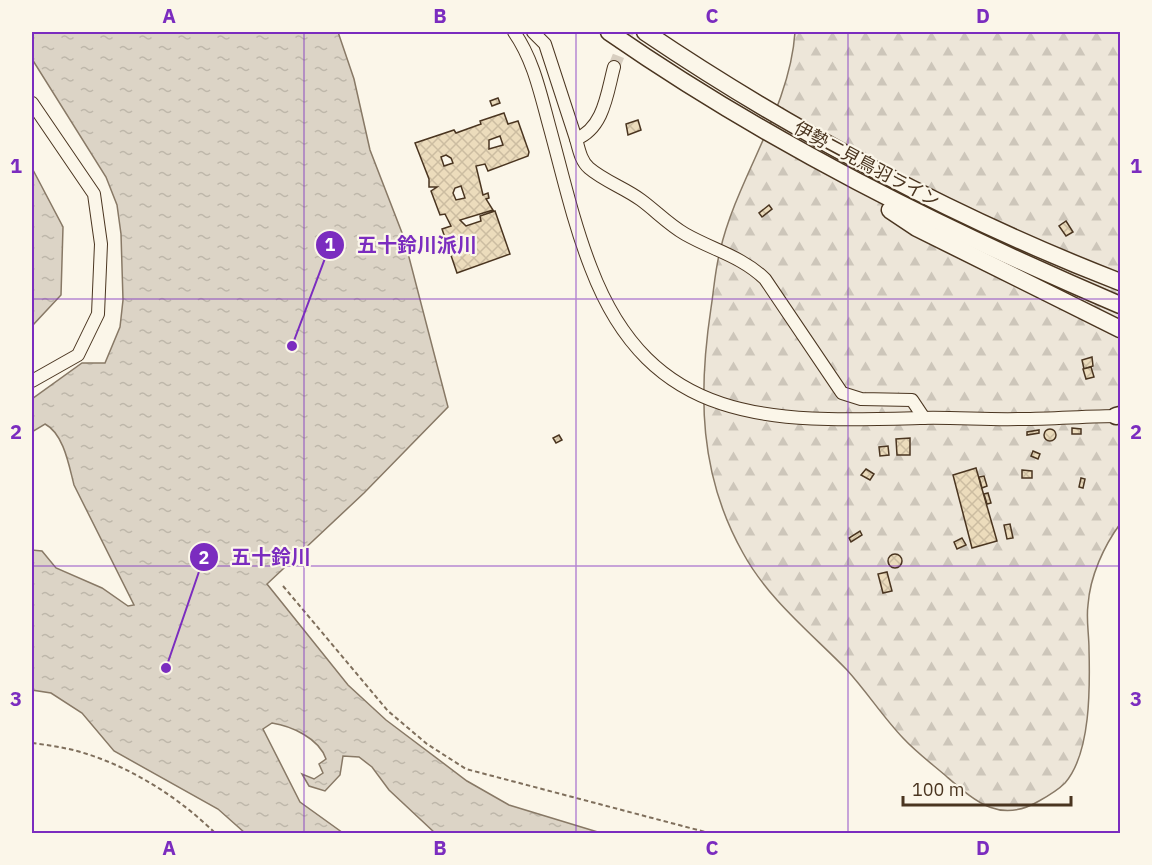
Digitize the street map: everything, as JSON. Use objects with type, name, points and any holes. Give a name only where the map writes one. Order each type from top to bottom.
[{"type":"main road","name":"伊勢二見鳥羽ライン","points":[[609,32],[741,117],[816,160],[947,229],[1120,305]]},
{"type":"main road","name":"伊勢二見鳥羽ライン","points":[[645,32],[753,101],[825,142],[1011,235],[1066,261],[1120,282]]},
{"type":"main road","points":[[816,160],[917,228],[1120,329]]},
{"type":"main road","points":[[1011,235],[1120,273]]},
{"type":"street","points":[[514,32],[536,75],[584,249],[600,290],[619,324],[658,367],[699,395],[726,407],[801,420],[1119,416]]},
{"type":"street","points":[[533,32],[545,44],[582,159],[589,168],[642,201],[660,218],[686,235],[753,267],[765,279],[842,393],[861,399],[912,400],[924,418]]},
{"type":"street","points":[[576,140],[594,126],[614,67]]},
{"type":"street","points":[[32,103],[94,194],[101,244],[98,314],[78,354],[32,381]]},
{"type":"path","points":[[283,586],[388,711],[426,744],[466,769],[712,834]]},
{"type":"path","points":[[32,743],[78,751],[144,780],[197,815],[216,834]]},
{"type":"green space","points":[[795,32],[1120,32],[1120,524],[1099,562],[1089,594],[1087,616],[1089,700],[1080,755],[1065,783],[1025,808],[1000,810],[978,801],[908,743],[847,670],[791,615],[753,570],[728,524],[718,494],[710,464],[704,403],[707,340],[717,265],[738,196],[784,88]]},
{"type":"water","points":[[32,32],[338,32],[354,79],[370,150],[404,238],[448,407],[364,493],[267,584],[348,685],[386,720],[467,781],[509,805],[601,833],[435,833],[389,790],[372,767],[359,757],[343,756],[340,775],[325,791],[309,786],[302,774],[314,779],[323,773],[319,764],[326,759],[322,752],[304,734],[272,723],[263,729],[300,802],[343,833],[245,833],[218,809],[114,751],[82,713],[51,693],[32,690],[32,550],[42,551],[56,568],[102,588],[128,606],[134,605],[74,485],[65,451],[57,435],[45,424],[32,432],[32,399],[82,363],[105,363],[120,327],[123,300],[121,234],[117,205],[106,177],[32,59]]},
{"type":"water","points":[[32,168],[63,227],[61,295],[32,326]]},
{"type":"building","points":[[498,98],[500,103],[492,106],[490,101]]},
{"type":"building","points":[[504,113],[508,124],[518,121],[529,152],[528,156],[488,171],[485,164],[476,166],[483,195],[488,193],[489,198],[486,199],[493,210],[460,220],[466,226],[481,221],[480,216],[495,211],[510,254],[457,273],[442,229],[451,226],[445,214],[440,215],[431,191],[437,187],[429,187],[429,179],[415,143],[454,130],[456,133],[481,124],[480,121]],"holes":[[[500,136],[503,145],[489,149],[489,140]],[[446,155],[453,163],[444,166],[441,157]],[[461,186],[465,198],[456,200],[453,193],[455,188]]]},
{"type":"building","points":[[638,120],[641,130],[628,135],[626,124]]},
{"type":"building","points":[[769,205],[772,209],[762,217],[759,213]]},
{"type":"building","points":[[1066,221],[1073,232],[1066,236],[1059,226]]},
{"type":"building","points":[[1092,357],[1093,366],[1084,369],[1082,360]]},
{"type":"building","points":[[1091,367],[1094,377],[1086,379],[1083,369]]},
{"type":"building","points":[[1072,428],[1081,429],[1081,434],[1072,434]]},
{"type":"building","points":[[1052,429],[1055,430],[1055,440],[1048,441],[1045,440],[1044,433],[1045,430]]},
{"type":"building","points":[[1039,430],[1039,433],[1027,435],[1027,432]]},
{"type":"building","points":[[559,435],[562,440],[556,443],[553,438]]},
{"type":"building","points":[[910,438],[910,455],[897,455],[896,439]]},
{"type":"building","points":[[888,446],[889,455],[880,456],[879,447]]},
{"type":"building","points":[[1033,451],[1040,454],[1038,459],[1031,456]]},
{"type":"building","points":[[976,468],[997,541],[972,548],[953,475]]},
{"type":"building","points":[[866,469],[874,474],[870,480],[861,475]]},
{"type":"building","points":[[1022,470],[1032,471],[1032,478],[1022,478]]},
{"type":"building","points":[[984,476],[987,486],[982,488],[979,477]]},
{"type":"building","points":[[1081,478],[1085,479],[1083,488],[1079,487]]},
{"type":"building","points":[[988,493],[991,503],[987,504],[984,494]]},
{"type":"building","points":[[1010,524],[1013,538],[1007,539],[1004,525]]},
{"type":"building","points":[[860,531],[862,535],[851,542],[849,538]]},
{"type":"building","points":[[962,538],[966,545],[957,549],[954,542]]},
{"type":"building","points":[[895,554],[900,556],[902,561],[900,566],[895,568],[890,566],[888,561],[890,556]]},
{"type":"building","points":[[887,572],[892,591],[883,593],[878,574]]},
{"type":"tunnel","points":[[614,67],[628,32]]},
{"type":"place","name":"五十鈴川派川","points":[[292,346]]},
{"type":"place","name":"五十鈴川","points":[[166,668]]}]
